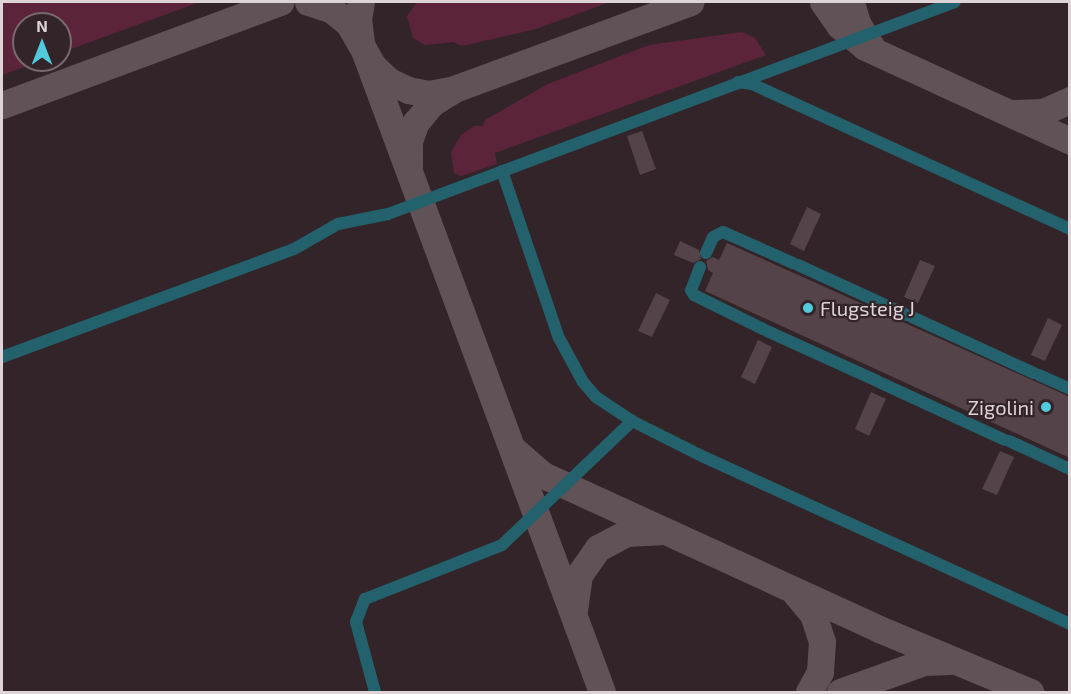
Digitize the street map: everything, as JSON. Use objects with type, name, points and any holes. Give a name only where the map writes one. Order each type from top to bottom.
[{"type":"lane","points":[[2,357],[294,249],[338,224],[377,217],[955,2]]},
{"type":"lane","points":[[734,83],[752,84],[1070,229]]},
{"type":"lane","points":[[502,171],[531,264],[569,359],[596,397],[632,421],[1070,624]]},
{"type":"lane","points":[[706,253],[713,237],[723,232],[1070,389]]},
{"type":"lane","points":[[700,267],[691,290],[694,295],[765,330],[1070,469]]},
{"type":"lane","points":[[375,693],[356,622],[365,599],[502,545],[632,421]]},
{"type":"shaded area","points":[[2,2],[200,2],[72,49],[72,12],[12,12],[12,71],[2,75]]},
{"type":"shaded area","points":[[417,2],[610,2],[536,29],[462,46],[453,42],[425,45],[413,38],[407,16]]},
{"type":"shaded area","points":[[742,32],[755,38],[766,55],[495,153],[497,164],[461,176],[454,173],[451,152],[461,135],[474,126],[483,126],[485,120],[548,84],[649,45]]},
{"type":"building","points":[[642,131],[656,169],[640,175],[627,136]]},
{"type":"building","points":[[807,207],[821,214],[804,251],[790,244]]},
{"type":"building","points":[[680,241],[699,250],[701,259],[693,263],[674,255]]},
{"type":"building","name":"Flugsteig J","points":[[727,243],[1070,397],[1070,458],[705,291],[713,273],[708,270],[706,261],[713,257],[719,260]]},
{"type":"building","points":[[920,260],[935,266],[918,303],[904,297]]},
{"type":"building","points":[[656,293],[670,300],[652,337],[638,331]]},
{"type":"building","points":[[1048,318],[1062,325],[1045,361],[1031,355]]},
{"type":"building","points":[[758,340],[772,347],[755,384],[741,377]]},
{"type":"building","points":[[871,392],[886,399],[869,436],[855,429]]},
{"type":"building","points":[[1000,451],[1014,457],[997,495],[982,489]]},
{"type":"taxiway","points":[[2,105],[281,2]]},
{"type":"taxiway","points":[[308,2],[332,10],[349,24],[373,66],[389,81],[408,90],[429,94],[454,89],[691,2]]},
{"type":"taxiway","points":[[361,2],[358,19],[361,43]]},
{"type":"taxiway","points":[[823,2],[840,26],[865,47],[1070,141]]},
{"type":"taxiway","points":[[851,2],[857,23],[870,45]]},
{"type":"taxiway","points":[[364,50],[602,692]]},
{"type":"taxiway","points":[[409,165],[409,141],[416,122],[432,103],[453,90]]},
{"type":"taxiway","points":[[1014,113],[1043,112],[1070,100]]},
{"type":"taxiway","points":[[514,450],[543,475],[879,629],[1030,692]]},
{"type":"taxiway","points":[[574,610],[579,575],[598,548],[626,533],[660,531]]},
{"type":"taxiway","points":[[796,594],[813,614],[822,642],[820,672],[809,692]]},
{"type":"taxiway","points":[[840,692],[924,662],[950,661]]},
{"type":"place","name":"Flugsteig J","points":[[808,308]]},
{"type":"place","name":"Zigolini","points":[[1046,407]]}]
